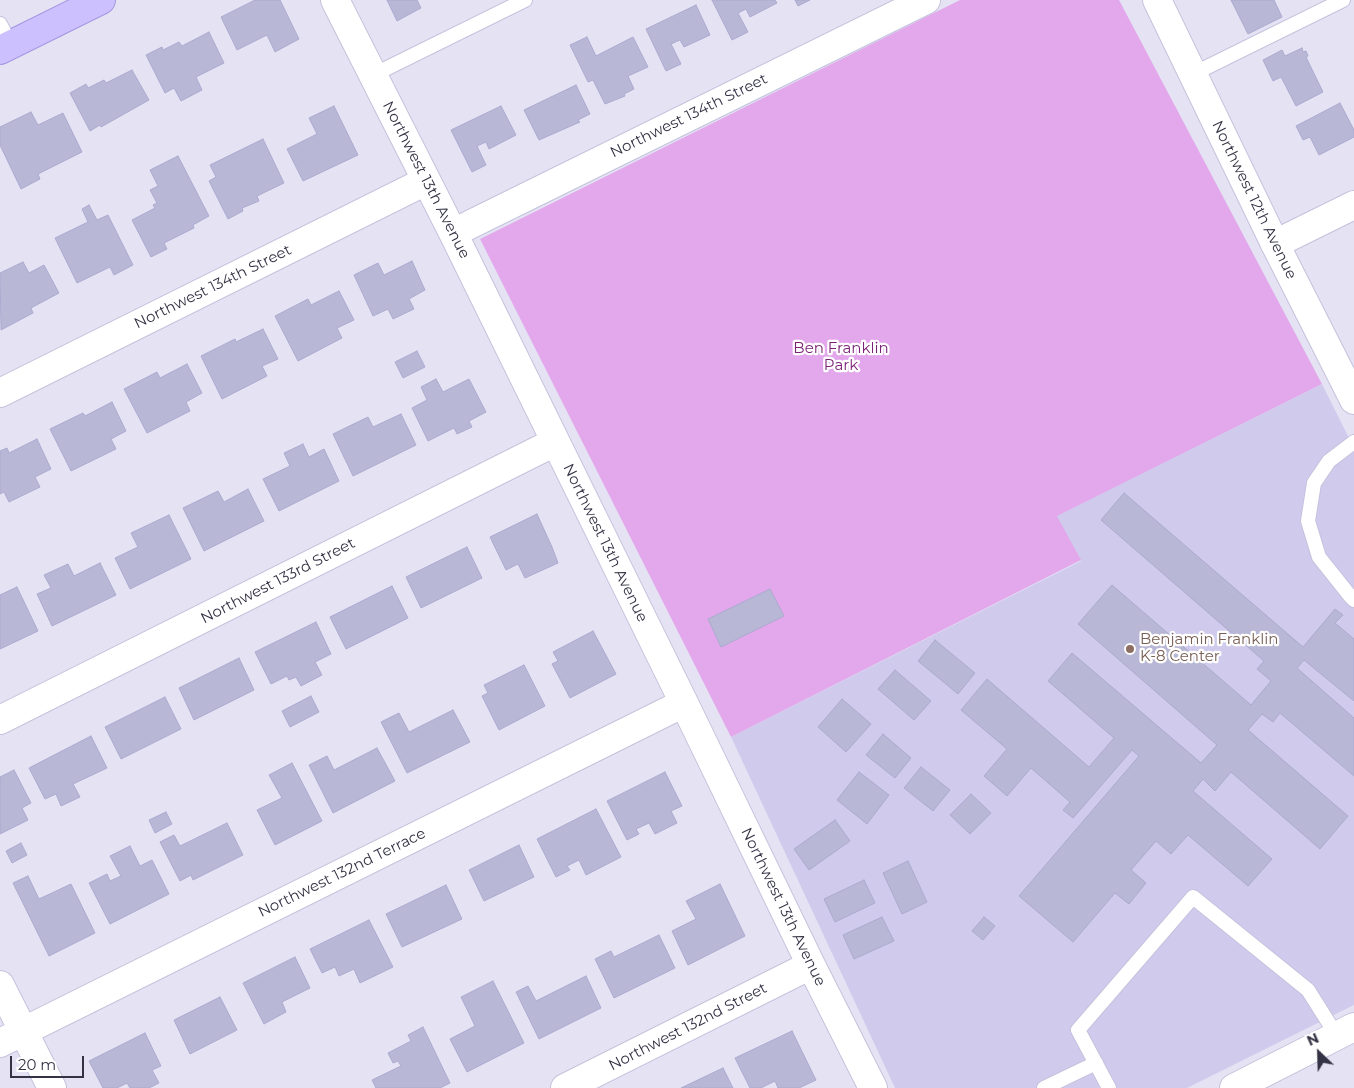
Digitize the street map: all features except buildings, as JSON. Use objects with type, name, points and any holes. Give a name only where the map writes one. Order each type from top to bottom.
[{"type":"main road","points":[[4,40],[100,0]]},
{"type":"street","name":"Northwest 13th Avenue","points":[[335,0],[453,233],[873,1088]]},
{"type":"street","name":"Northwest 134th Street","points":[[453,233],[926,0]]},
{"type":"street","name":"Northwest 12th Avenue","points":[[1157,0],[1275,244],[1354,400]]},
{"type":"street","name":"Northwest 134th Street","points":[[0,394],[426,181]]},
{"type":"street","points":[[1275,244],[1354,204]]},
{"type":"street","name":"Northwest 133rd Street","points":[[0,720],[555,442]]},
{"type":"street","name":"Northwest 132nd Terrace","points":[[12,1037],[684,703]]},
{"type":"street","name":"Northwest 132nd Street","points":[[565,1088],[811,965]]},
{"type":"street","points":[[0,985],[12,1037],[52,1088]]},
{"type":"street","points":[[1234,1088],[1345,1032]]},
{"type":"lane","points":[[373,75],[525,0]]},
{"type":"lane","points":[[1193,74],[1343,0]]},
{"type":"lane","points":[[1354,442],[1329,461],[1314,482],[1308,521],[1319,557],[1354,600]]},
{"type":"lane","points":[[1109,1088],[1078,1030],[1193,897],[1308,990],[1345,1032]]},
{"type":"lane","points":[[1044,1088],[1096,1063]]},
{"type":"shaded area","name":"Benjamin Franklin K-8 Center","points":[[1322,384],[1354,448],[1354,1005],[1187,1088],[895,1088],[731,737],[1081,561],[1056,516]]},
{"type":"green space","name":"Ben Franklin Park","points":[[960,0],[1119,0],[1322,384],[1057,516],[1081,560],[731,737],[480,239]]},
{"type":"place","name":"Benjamin Franklin K-8 Center","points":[[1130,649]]}]
